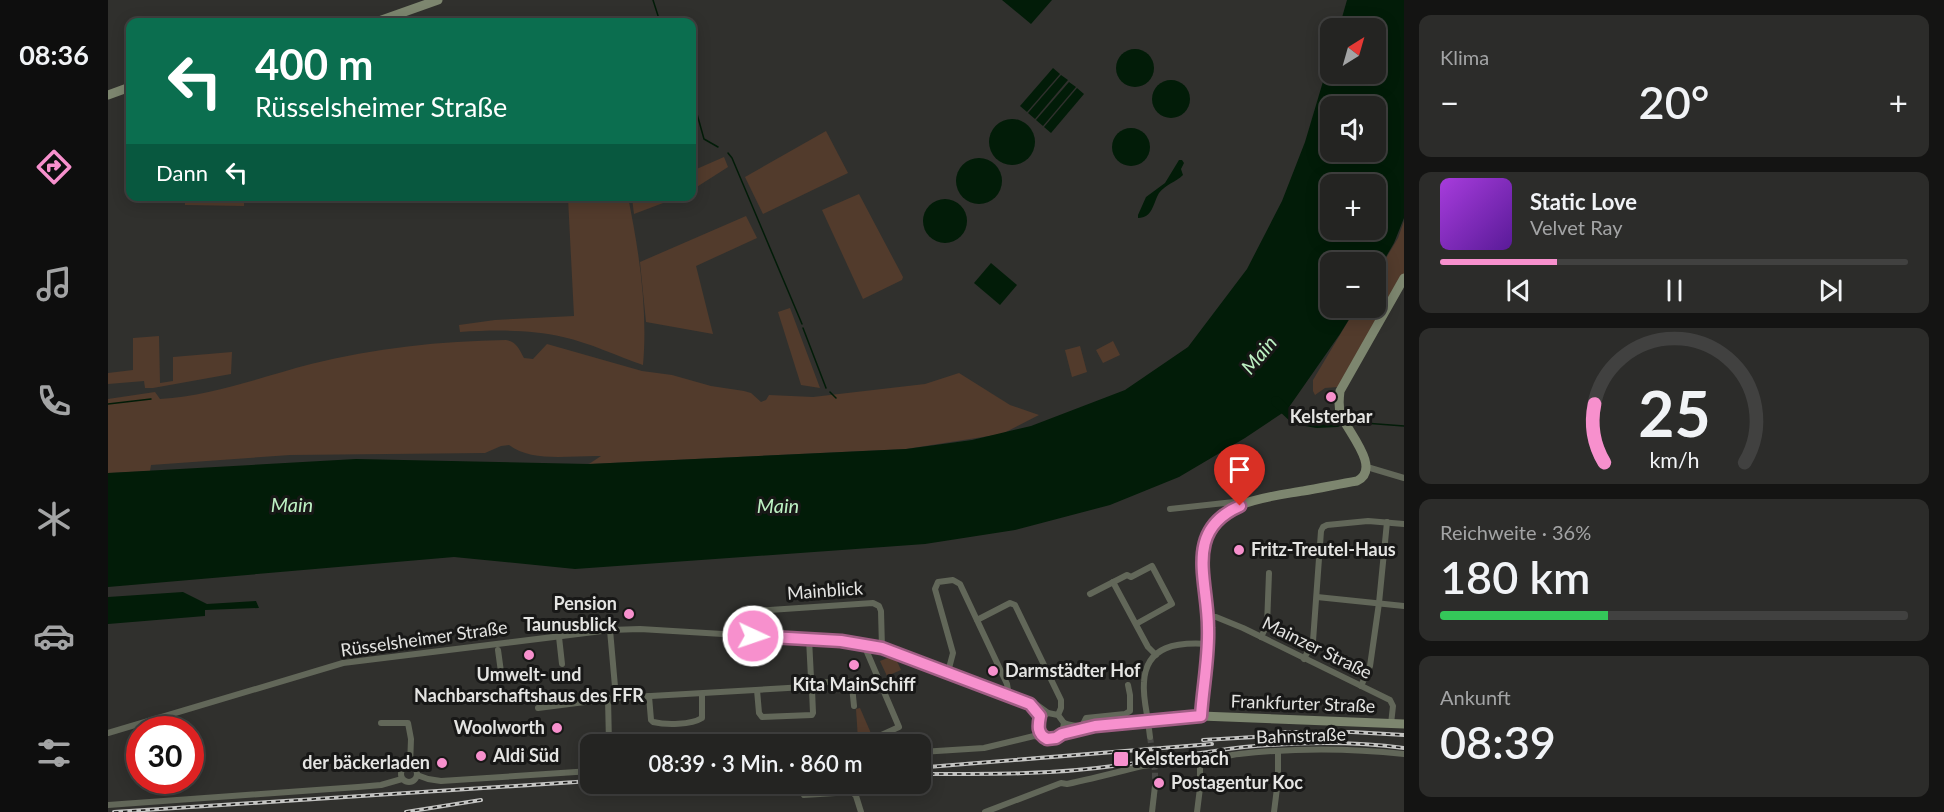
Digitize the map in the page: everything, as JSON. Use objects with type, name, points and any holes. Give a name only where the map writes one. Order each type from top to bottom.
[{"type":"street","points":[[387,18],[438,0]]},
{"type":"street","points":[[108,95],[126,88]]},
{"type":"street","points":[[1039,720],[1048,713],[1058,715],[1064,723],[1072,726],[1095,726],[1201,716],[1208,644],[1203,573],[1205,538],[1219,519],[1234,508],[1256,499],[1357,481],[1365,475],[1367,467],[1341,415],[1340,391],[1404,278]]},
{"type":"street","points":[[1367,467],[1404,478]]},
{"type":"street","points":[[1170,509],[1234,502],[1246,503]]},
{"type":"street","points":[[1304,659],[1313,641],[1323,527],[1368,521],[1404,524]]},
{"type":"street","points":[[1361,686],[1370,666],[1387,522]]},
{"type":"street","points":[[1090,594],[1127,574],[1131,577],[1152,566],[1172,602],[1136,624]]},
{"type":"street","points":[[1261,637],[1267,625],[1269,573]]},
{"type":"street","points":[[948,672],[953,656],[935,589],[938,582],[953,580],[960,584],[1007,684],[1009,696]]},
{"type":"street","points":[[1113,582],[1148,647],[1156,655]]},
{"type":"street","points":[[1317,597],[1404,606]]},
{"type":"street","name":"Mainblick","points":[[753,636],[754,611],[873,603],[881,610],[882,648]]},
{"type":"street","points":[[977,620],[1010,603],[1015,605],[1061,700],[1058,715]]},
{"type":"street","name":"Mainzer Straße","points":[[1207,617],[1216,617],[1261,637],[1393,703],[1391,724]]},
{"type":"street","name":"Rüsselsheimer Straße","points":[[108,733],[343,663],[610,630],[640,629],[809,639],[882,648],[1037,705],[1048,713]]},
{"type":"street","points":[[610,630],[616,698]]},
{"type":"street","points":[[559,637],[562,664]]},
{"type":"street","points":[[538,708],[608,698],[805,687],[812,678],[809,639]]},
{"type":"street","points":[[1147,715],[1144,677],[1149,664],[1156,655],[1167,647],[1178,644],[1208,644]]},
{"type":"street","points":[[864,645],[898,727],[883,734]]},
{"type":"street","points":[[498,650],[501,672]]},
{"type":"street","points":[[810,683],[850,681],[854,706]]},
{"type":"street","points":[[757,690],[759,713],[762,717],[812,715],[810,683]]},
{"type":"street","points":[[1082,726],[1086,718],[1125,714],[1130,711],[1128,685]]},
{"type":"street","points":[[649,696],[651,720],[658,723],[680,723],[698,721],[702,718],[702,694]]},
{"type":"street","points":[[608,698],[609,734]]},
{"type":"street","points":[[1030,704],[1040,716],[1038,729],[1044,737]]},
{"type":"street","name":"Frankfurter Straße","points":[[1201,716],[1404,724]]},
{"type":"street","points":[[381,723],[408,723],[411,739],[410,766]]},
{"type":"street","points":[[1062,734],[1064,723]]},
{"type":"street","points":[[931,751],[984,748],[1038,736],[1052,739],[1062,734],[1095,726]]},
{"type":"street","points":[[1021,739],[1038,729]]},
{"type":"street","points":[[1149,729],[1150,737]]},
{"type":"street","name":"Bahnstraße","points":[[985,812],[1061,783],[1067,784],[1138,768],[1237,754],[1358,749],[1404,754]]},
{"type":"street","points":[[1274,812],[1278,780],[1278,751]]},
{"type":"street","points":[[1197,812],[1200,760]]},
{"type":"street","points":[[407,766],[415,768],[417,775],[411,782],[404,781],[402,778],[402,770],[407,766]]},
{"type":"street","points":[[417,775],[441,781],[580,772]]},
{"type":"street","points":[[108,805],[381,785],[402,778]]},
{"type":"street","points":[[1152,812],[1155,786]]},
{"type":"street","points":[[804,795],[852,792],[856,796],[861,812]]},
{"type":"shaded area","points":[[826,131],[848,173],[763,214],[745,177]]},
{"type":"shaded area","points":[[724,157],[728,167],[696,187],[696,169]]},
{"type":"shaded area","points":[[859,194],[903,277],[902,280],[863,299],[822,210]]},
{"type":"shaded area","points":[[185,201],[244,201],[244,206],[185,205]]},
{"type":"shaded area","points":[[568,201],[629,201],[642,281],[643,365],[583,343],[550,334],[512,331],[460,332],[459,325],[495,320],[574,316]]},
{"type":"shaded area","points":[[632,201],[668,201],[634,214]]},
{"type":"shaded area","points":[[746,216],[757,238],[696,266],[713,334],[646,322],[640,262]]},
{"type":"shaded area","points":[[1404,221],[1404,277],[1386,307],[1386,258],[1398,238]]},
{"type":"shaded area","points":[[790,308],[820,388],[801,385],[778,312]]},
{"type":"shaded area","points":[[1350,318],[1379,318],[1338,387],[1325,388],[1315,395],[1313,380]]},
{"type":"shaded area","points":[[159,336],[160,383],[173,381],[173,357],[232,352],[231,374],[153,388],[145,388],[144,381],[108,384],[108,373],[133,370],[133,338]]},
{"type":"shaded area","points":[[506,340],[515,344],[524,358],[533,359],[547,344],[642,371],[672,375],[711,386],[744,391],[751,393],[761,402],[769,395],[813,397],[925,384],[959,373],[1010,405],[1039,415],[1002,434],[906,449],[589,464],[601,456],[541,456],[518,451],[509,445],[485,453],[290,455],[151,465],[150,471],[108,473],[108,399],[155,392],[160,399],[179,397],[217,390],[311,364],[359,354],[432,344]]},
{"type":"shaded area","points":[[1113,341],[1120,355],[1103,363],[1096,350]]},
{"type":"shaded area","points":[[1080,346],[1087,372],[1072,377],[1065,350]]},
{"type":"shaded area","points":[[890,657],[896,659],[901,670],[887,676],[880,661]]},
{"type":"shaded area","points":[[860,708],[871,734],[858,734],[856,709]]},
{"type":"water","points":[[1002,0],[1052,0],[1031,24]]},
{"type":"water","name":"Main","points":[[1347,0],[1404,0],[1404,218],[1386,257],[1386,252],[1320,252],[1320,318],[1350,318],[1287,410],[1179,477],[1110,505],[1015,530],[925,544],[575,569],[454,557],[108,587],[108,473],[356,459],[589,464],[906,449],[972,440],[1031,426],[1125,390],[1188,347],[1247,269],[1282,201],[1305,142],[1322,84],[1386,84],[1386,18],[1342,18]]},
{"type":"water","points":[[1135,49],[1142,50],[1148,55],[1153,61],[1153,75],[1148,81],[1142,86],[1135,87],[1128,86],[1122,81],[1117,75],[1116,68],[1117,61],[1122,55],[1128,50]]},
{"type":"water","points":[[1053,68],[1060,74],[1027,112],[1020,106]]},
{"type":"water","points":[[1061,75],[1068,80],[1035,119],[1028,113]]},
{"type":"water","points":[[1171,80],[1184,86],[1190,99],[1184,112],[1171,118],[1158,112],[1152,99],[1158,86]]},
{"type":"water","points":[[1069,82],[1076,87],[1043,126],[1036,120]]},
{"type":"water","points":[[1077,88],[1084,94],[1051,133],[1044,127]]},
{"type":"water","points":[[1012,119],[1028,126],[1035,142],[1028,158],[1012,165],[996,158],[989,142],[996,126]]},
{"type":"water","points":[[1131,128],[1144,134],[1150,147],[1144,160],[1131,166],[1118,160],[1112,147],[1118,134]]},
{"type":"water","points":[[979,158],[995,165],[1002,181],[995,197],[979,204],[963,197],[956,181],[963,165]]},
{"type":"water","points":[[1179,160],[1184,163],[1181,169],[1183,175],[1159,193],[1147,216],[1138,218],[1146,197],[1165,183]]},
{"type":"water","points":[[945,199],[960,206],[967,221],[960,236],[945,243],[930,236],[923,221],[930,206]]},
{"type":"water","points":[[991,263],[1017,285],[1000,305],[974,283]]},
{"type":"water","points":[[183,592],[207,604],[256,601],[259,608],[205,610],[205,616],[108,624],[108,597]]},
{"type":"waterway","points":[[653,0],[659,18]]},
{"type":"waterway","points":[[696,110],[704,139],[718,147]]},
{"type":"waterway","points":[[728,153],[802,324]]},
{"type":"waterway","points":[[803,328],[826,388]]},
{"type":"waterway","points":[[830,392],[836,398]]},
{"type":"waterway","points":[[108,404],[151,399]]},
{"type":"waterway","points":[[1276,401],[1295,419],[1317,423],[1337,422]]},
{"type":"waterway","points":[[1351,422],[1404,426]]},
{"type":"tunnel","points":[[1150,737],[1155,786]]},
{"type":"railway","points":[[1278,732],[1404,735]]},
{"type":"railway","points":[[1203,740],[1287,735]]},
{"type":"railway","points":[[931,774],[1089,769],[1211,751],[1284,744],[1344,743],[1404,748]]},
{"type":"railway","points":[[931,767],[1212,744]]},
{"type":"railway","points":[[114,812],[580,782]]},
{"type":"railway","points":[[406,812],[481,800]]},
{"type":"place","name":"Kelsterbar","points":[[1331,397]]},
{"type":"place","name":"Fritz-Treutel-Haus","points":[[1239,550]]},
{"type":"place","name":"Pension Taunusblick","points":[[629,614]]},
{"type":"place","name":"Umwelt- und Nachbarschaftshaus des FFR","points":[[529,655]]},
{"type":"place","name":"Kita MainSchiff","points":[[854,665]]},
{"type":"place","name":"Darmstädter Hof","points":[[993,671]]},
{"type":"place","name":"Woolworth","points":[[557,728]]},
{"type":"place","name":"Aldi Süd","points":[[481,756]]},
{"type":"place","name":"Kelsterbach","points":[[1121,759]]},
{"type":"place","name":"der bäckerladen","points":[[442,763]]},
{"type":"place","name":"Postagentur Koc","points":[[1159,783]]},
{"type":"route","points":[[753,636],[841,641],[894,651],[1030,704],[1040,716],[1039,732],[1047,739],[1095,726],[1201,716],[1209,626],[1203,573],[1203,545],[1215,522],[1240,506]]}]
